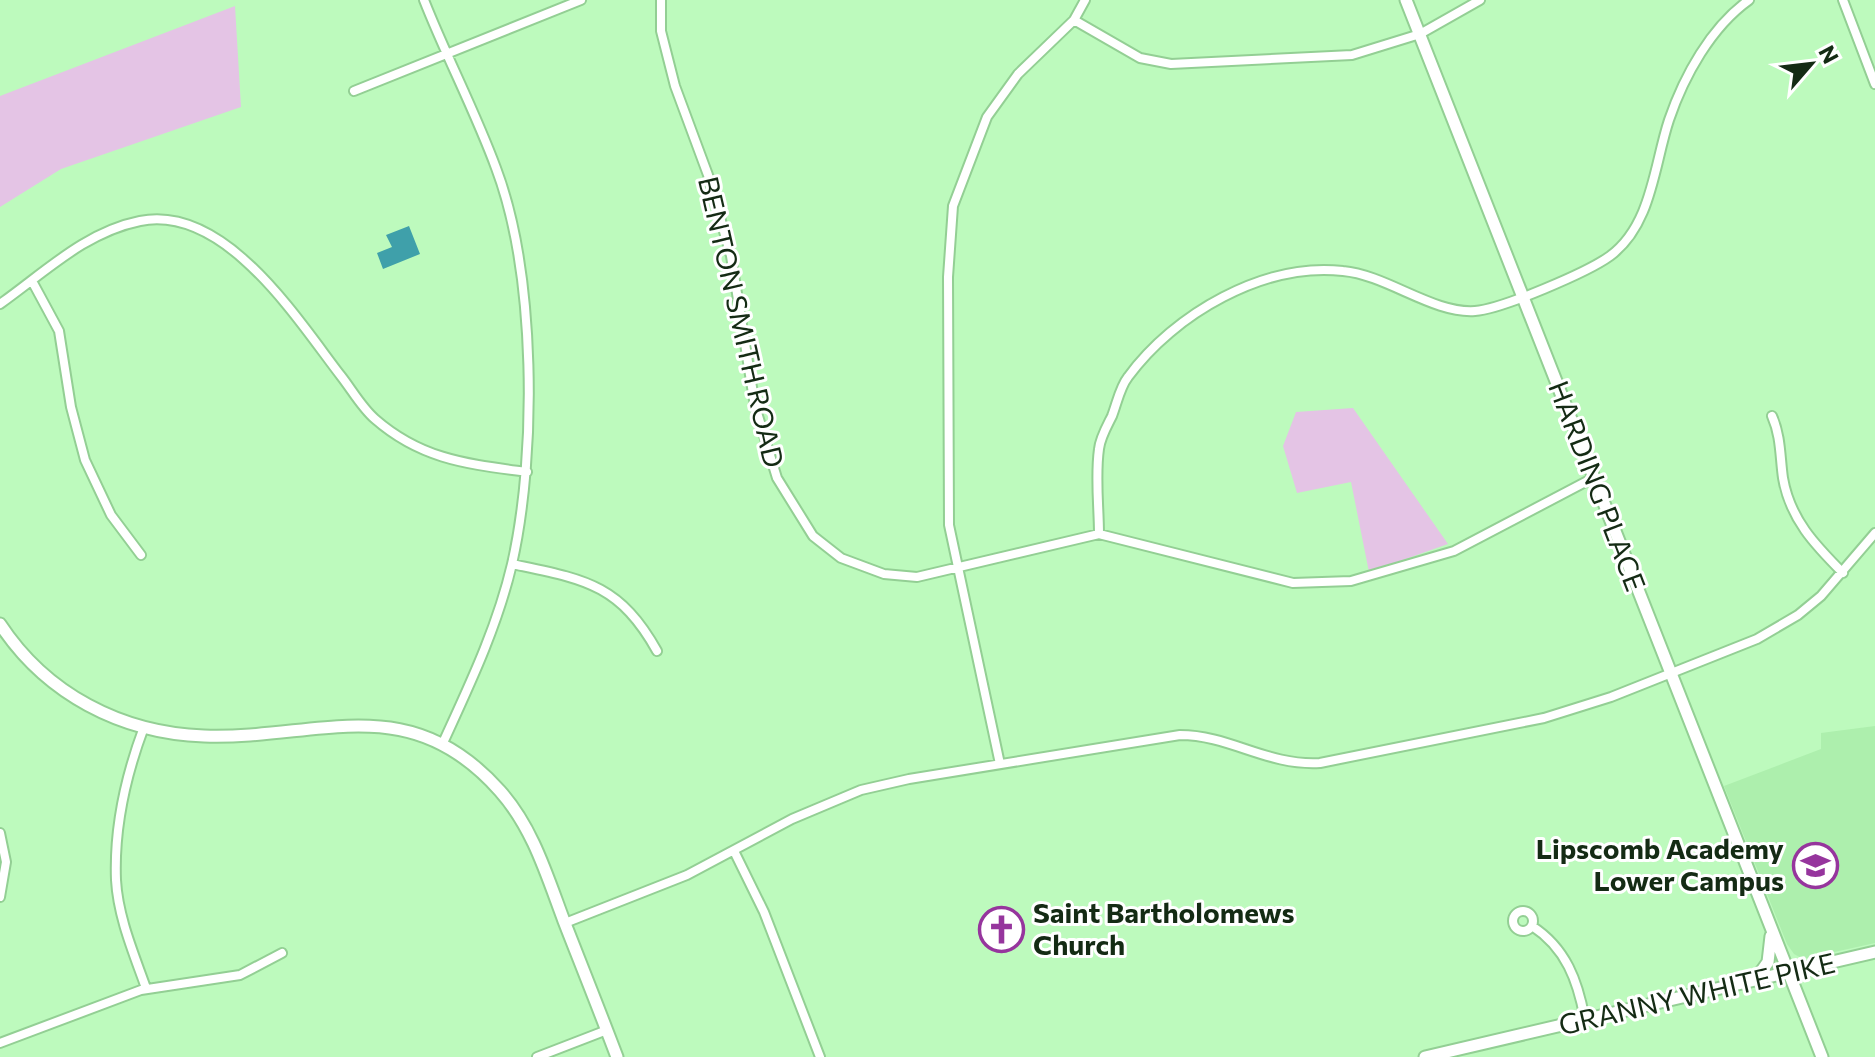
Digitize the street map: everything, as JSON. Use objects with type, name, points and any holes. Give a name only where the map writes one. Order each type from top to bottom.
[{"type":"main road","name":"HARDING PLACE","points":[[1406,0],[1822,1057]]},
{"type":"main road","points":[[0,624],[10,639],[56,684],[94,711],[144,727],[205,736],[361,725],[408,732],[442,745],[481,772],[513,807],[538,852],[617,1057]]},
{"type":"main road","points":[[1756,979],[1768,962],[1771,928]]},
{"type":"main road","name":"GRANNY WHITE PIKE","points":[[1425,1057],[1875,952]]},
{"type":"street","points":[[424,0],[497,169],[526,288],[527,472],[512,564],[486,649],[442,745]]},
{"type":"street","points":[[354,91],[581,0]]},
{"type":"street","name":"BENTON SMITH ROAD","points":[[661,0],[661,31],[675,86],[708,175],[731,256],[754,400],[777,478],[813,536],[841,558],[884,574],[917,577],[1099,534],[1293,583],[1351,581],[1454,551],[1593,478]]},
{"type":"street","points":[[1000,764],[949,525],[946,437],[953,206],[987,117],[1018,74],[1074,20],[1085,0]]},
{"type":"street","points":[[1074,20],[1140,58],[1171,64],[1352,55],[1420,34],[1480,0]]},
{"type":"street","points":[[1099,534],[1099,448],[1127,378],[1166,337],[1213,303],[1261,281],[1300,272],[1342,270],[1378,278],[1444,307],[1475,311],[1523,297],[1611,256],[1637,222],[1651,190],[1669,122],[1685,79],[1710,40],[1749,0]]},
{"type":"street","points":[[1843,0],[1875,84]]},
{"type":"street","points":[[0,304],[94,237],[141,220],[189,225],[223,243],[255,267],[375,419],[415,447],[448,461],[527,472]]},
{"type":"street","points":[[32,281],[59,331],[71,407],[85,460],[111,515],[141,555]]},
{"type":"street","points":[[1772,416],[1779,441],[1785,488],[1795,515],[1816,545],[1843,573]]},
{"type":"street","points":[[565,923],[665,884],[792,819],[861,790],[1180,735],[1218,741],[1283,763],[1320,763],[1544,718],[1671,673],[1774,630],[1814,602],[1843,573],[1875,533]]},
{"type":"street","points":[[512,564],[579,578],[604,589],[636,616],[657,651]]},
{"type":"street","points":[[144,727],[120,813],[116,882],[125,926],[146,988]]},
{"type":"street","points":[[0,833],[6,862],[0,897]]},
{"type":"street","points":[[734,851],[764,912],[820,1057]]},
{"type":"street","points":[[1532,926],[1567,961],[1576,979],[1585,1020]]},
{"type":"street","points":[[0,1043],[146,988],[228,978],[255,970],[282,953]]},
{"type":"street","points":[[537,1057],[607,1030]]},
{"type":"shaded area","points":[[235,6],[241,107],[61,169],[0,207],[0,96]]},
{"type":"shaded area","points":[[1353,408],[1448,544],[1369,572],[1351,482],[1297,493],[1283,446],[1296,412]]},
{"type":"shaded area","name":"Lipscomb Academy Lower Campus","points":[[1875,726],[1875,943],[1803,959],[1794,954],[1787,944],[1724,786],[1821,749],[1821,733]]},
{"type":"water","points":[[409,226],[420,254],[383,269],[377,253],[392,247],[386,235]]},
{"type":"place","name":"Lipscomb Academy Lower Campus","points":[[1815,865]]},
{"type":"place","name":"Saint Bartholomews Church","points":[[1002,929]]}]
